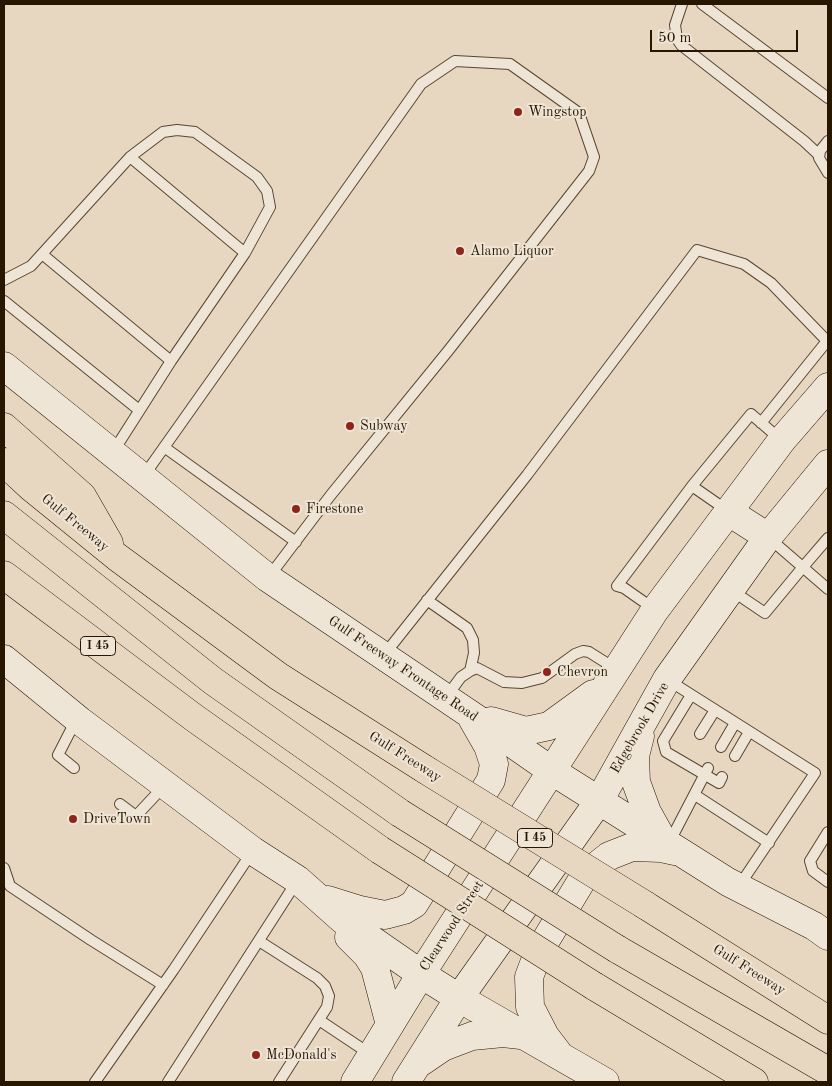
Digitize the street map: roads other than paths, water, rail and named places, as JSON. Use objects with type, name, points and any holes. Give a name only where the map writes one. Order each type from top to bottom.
[{"type":"highway","points":[[4,427],[82,496],[117,557]]},
{"type":"highway","name":"Gulf Freeway","points":[[4,462],[32,488],[117,557],[278,676],[828,1020]]},
{"type":"highway","points":[[4,515],[213,682],[400,813],[617,950],[828,1071]]},
{"type":"highway","name":"I 45","points":[[4,574],[193,717],[380,850],[594,986],[754,1082]]},
{"type":"main road","name":"Gulf Freeway Frontage Road","points":[[4,366],[268,578],[552,772],[728,882],[740,886],[814,926],[828,936]]},
{"type":"main road","points":[[552,772],[655,610],[782,440],[828,387]]},
{"type":"main road","name":"Edgebrook Drive","points":[[459,998],[598,800],[667,679],[768,537],[828,464]]},
{"type":"main road","points":[[729,512],[768,537]]},
{"type":"main road","points":[[4,659],[76,719],[307,889],[343,920],[459,998],[605,1082]]},
{"type":"main road","points":[[468,713],[501,725],[526,731],[538,729],[549,726],[557,721],[612,676]]},
{"type":"main road","points":[[307,889],[360,910],[385,915],[404,910],[414,904],[491,780],[494,764],[488,746],[468,713]]},
{"type":"main road","points":[[560,1056],[545,1036],[530,1007],[529,977],[538,953],[585,875],[609,856],[632,847],[661,848],[672,846],[647,812],[636,782],[635,756],[643,722]]},
{"type":"main road","name":"Clearwood Street","points":[[354,1082],[421,974],[552,772]]},
{"type":"main road","points":[[307,889],[331,918],[368,955],[375,968],[390,1025]]},
{"type":"main road","points":[[412,1073],[459,998]]},
{"type":"main road","points":[[412,1073],[443,1047],[472,1036],[503,1033],[524,1035]]},
{"type":"lane","points":[[682,4],[675,25],[680,45],[804,141],[819,155],[828,173]]},
{"type":"lane","points":[[702,4],[828,98]]},
{"type":"lane","points":[[142,478],[421,84],[455,61],[510,64],[580,113],[594,157],[590,170],[268,578]]},
{"type":"lane","points":[[4,280],[32,266],[130,156],[163,132],[177,130],[195,132],[257,177],[267,191],[270,207],[245,253],[171,361],[112,454]]},
{"type":"lane","points":[[819,155],[828,141]]},
{"type":"lane","points":[[130,156],[245,253]]},
{"type":"lane","points":[[383,656],[527,475],[697,250],[744,264],[771,283],[828,341],[761,423]]},
{"type":"lane","points":[[42,254],[171,361]]},
{"type":"lane","points":[[4,301],[140,410]]},
{"type":"lane","points":[[655,610],[624,588],[617,586],[692,486],[750,414],[782,440]]},
{"type":"lane","points":[[164,447],[296,542]]},
{"type":"lane","points":[[692,486],[729,512]]},
{"type":"lane","points":[[768,537],[828,590]]},
{"type":"lane","points":[[730,589],[765,614],[802,567],[828,538]]},
{"type":"lane","points":[[427,600],[467,628],[473,640],[474,653],[470,671]]},
{"type":"lane","points":[[446,698],[461,677],[477,668],[504,682],[522,683],[542,678],[575,654],[583,651],[589,652],[612,676]]},
{"type":"lane","points":[[667,679],[815,773],[740,886]]},
{"type":"lane","points":[[691,695],[663,742],[666,752],[685,759],[706,771],[719,783],[722,777]]},
{"type":"lane","points":[[700,734],[714,710]]},
{"type":"lane","points":[[74,768],[58,755],[76,719]]},
{"type":"lane","points":[[720,747],[735,723]]},
{"type":"lane","points":[[735,756],[749,732]]},
{"type":"lane","points":[[672,846],[706,771]]},
{"type":"lane","points":[[120,804],[136,816],[165,785]]},
{"type":"lane","points":[[695,795],[769,843]]},
{"type":"lane","points":[[828,832],[810,860],[813,871],[828,882]]},
{"type":"lane","points":[[95,1082],[164,984],[253,850]]},
{"type":"lane","points":[[4,868],[10,886],[91,940],[164,984]]},
{"type":"lane","points":[[168,1082],[259,941],[307,889]]},
{"type":"lane","points":[[259,941],[317,978],[325,986],[329,996],[327,1007],[279,1082]]},
{"type":"lane","points":[[319,1020],[372,1055]]},
{"type":"place","name":"Wingstop","points":[[518,112]]},
{"type":"place","name":"Alamo Liquor","points":[[460,251]]},
{"type":"place","name":"Subway","points":[[350,426]]},
{"type":"place","name":"Firestone","points":[[296,509]]},
{"type":"place","name":"Chevron","points":[[547,672]]},
{"type":"place","name":"DriveTown","points":[[73,819]]},
{"type":"place","name":"McDonald's","points":[[256,1055]]}]
